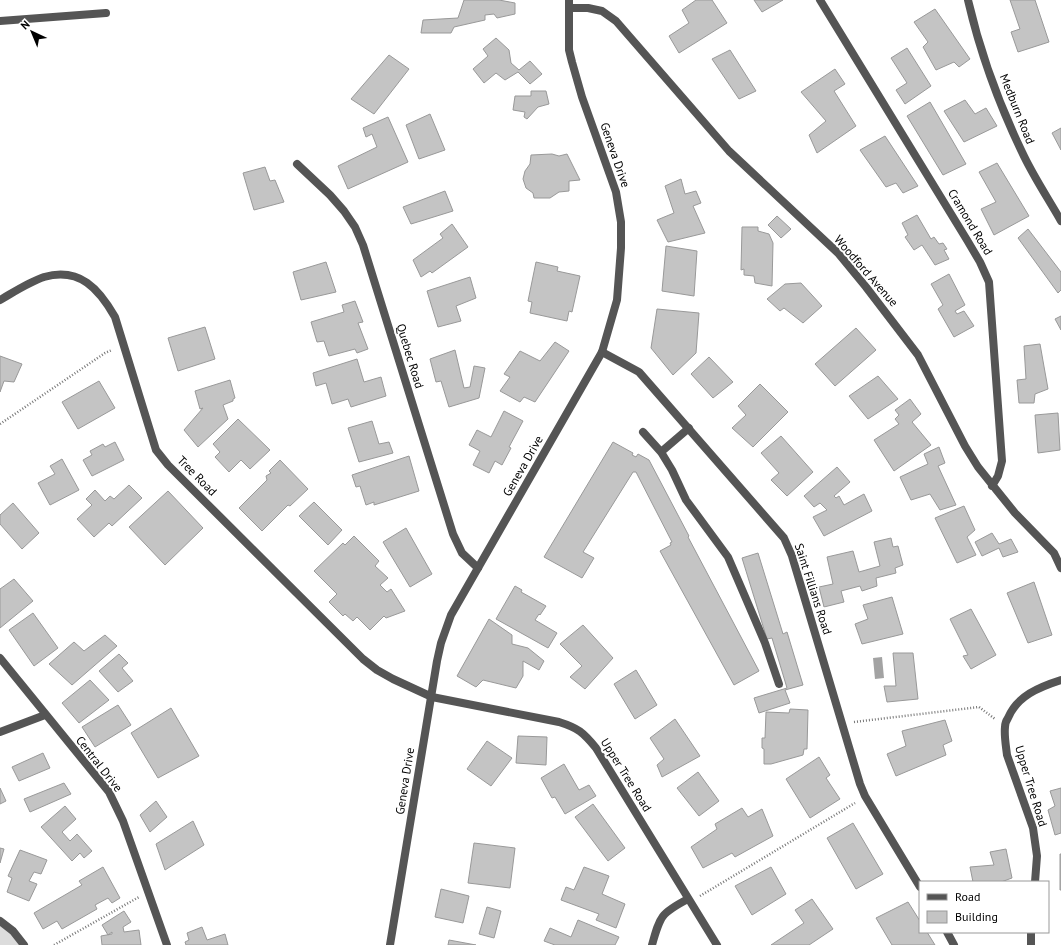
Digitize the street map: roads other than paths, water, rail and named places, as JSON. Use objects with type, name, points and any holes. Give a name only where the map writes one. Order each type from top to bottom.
[{"type":"street","name":"Cramond Road","points":[[820,0],[967,240],[980,262],[989,282],[1002,461],[998,476],[992,486]]},
{"type":"street","name":"Medburn Road","points":[[968,0],[989,72],[1022,153],[1061,221]]},
{"type":"street","name":"Woodford Avenue","points":[[570,4],[602,11],[616,21],[729,151],[838,253],[918,355],[965,446],[978,467],[1015,513],[1054,553],[1061,568]]},
{"type":"street","name":"Geneva Drive","points":[[390,945],[437,661],[446,629],[451,616],[478,568],[602,352],[617,300],[621,248],[621,222],[616,192],[582,97],[569,50],[570,4]]},
{"type":"street","points":[[0,21],[106,13]]},
{"type":"street","name":"Quebec Road","points":[[297,164],[330,195],[355,227],[363,245],[453,534],[462,553],[478,568]]},
{"type":"street","name":"Tree Road","points":[[0,300],[44,277],[58,275],[71,276],[86,281],[96,289],[106,301],[115,317],[156,450],[168,465],[363,659],[377,670],[393,679],[432,697]]},
{"type":"street","name":"Saint Fillians Road","points":[[602,352],[639,372],[784,538],[789,547],[860,784],[865,796],[919,885]]},
{"type":"street","points":[[661,452],[689,428]]},
{"type":"street","points":[[643,432],[661,452],[672,470],[686,500],[728,557],[764,643],[779,684]]},
{"type":"street","name":"Central Drive","points":[[0,658],[109,792],[123,821],[167,945]]},
{"type":"street","name":"Upper Tree Road","points":[[1035,881],[1037,856],[1033,828],[1007,755],[1005,726],[1010,712],[1018,701],[1031,692],[1061,680]]},
{"type":"street","name":"Upper Tree Road","points":[[432,697],[559,722],[574,726],[584,734],[596,748],[717,945]]},
{"type":"street","points":[[0,732],[45,714]]},
{"type":"street","points":[[652,945],[659,922],[663,915],[673,906],[688,898]]},
{"type":"street","points":[[0,921],[13,931],[24,945]]},
{"type":"street","points":[[947,933],[954,945]]},
{"type":"street","points":[[1030,945],[1032,933]]}]
